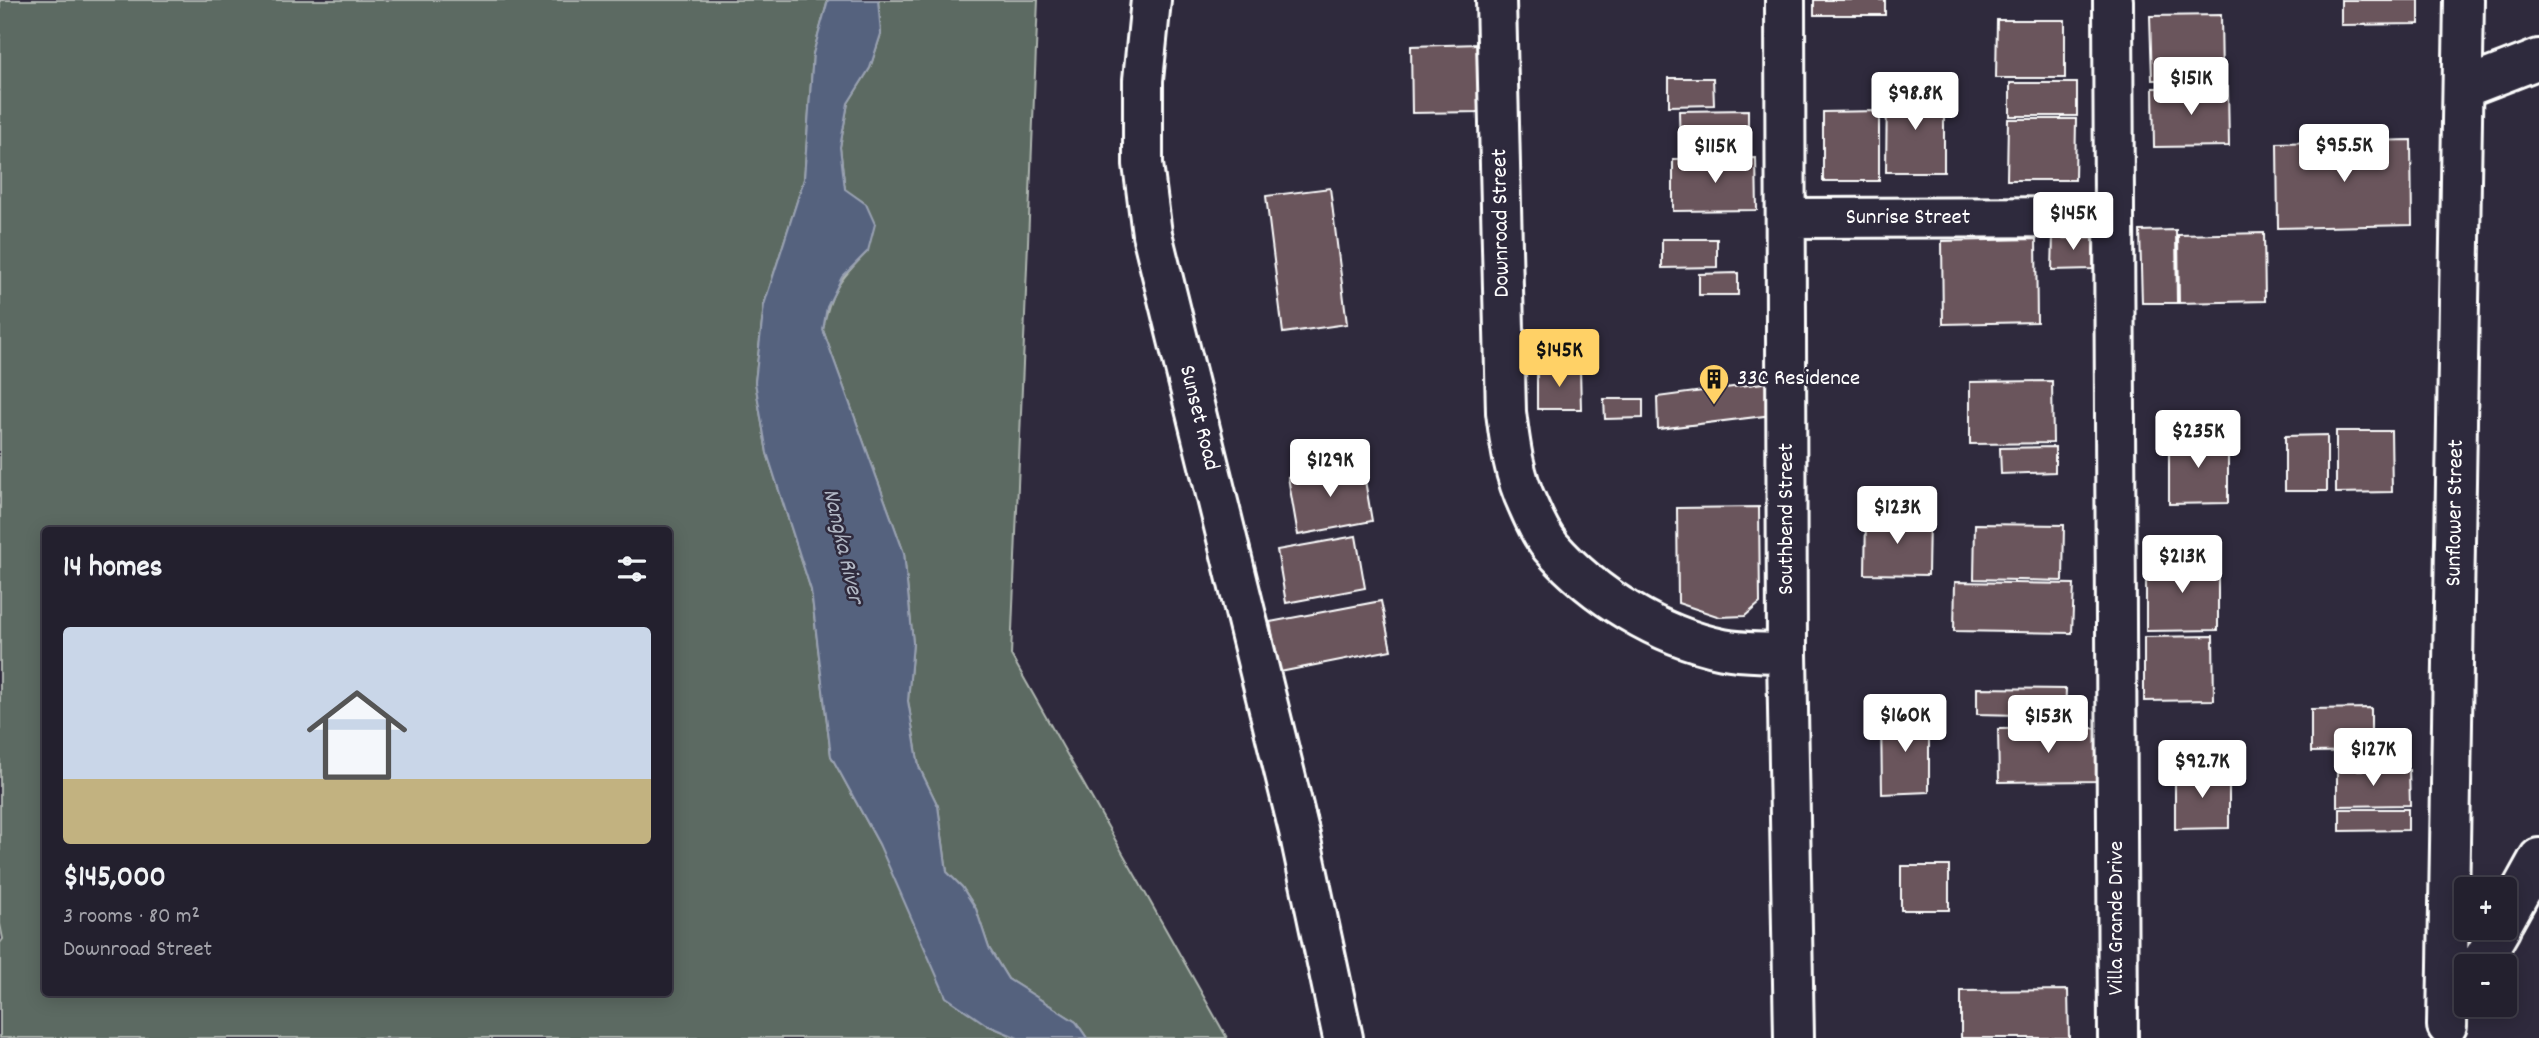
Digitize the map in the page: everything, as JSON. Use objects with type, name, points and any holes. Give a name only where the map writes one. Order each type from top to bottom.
[{"type":"street","name":"Sunset Road","points":[[1151,0],[1143,80],[1143,164],[1152,234],[1299,831],[1343,1038]]},
{"type":"street","name":"Downroad Street","points":[[1496,0],[1506,412],[1513,466],[1527,504],[1549,545],[1580,576],[1648,621],[1684,638],[1724,649],[1787,654]]},
{"type":"street","name":"Southbend Street","points":[[1785,0],[1787,654],[1794,1038]]},
{"type":"street","name":"Villa Grande Drive","points":[[2113,0],[2118,1038]]},
{"type":"street","name":"Sunflower Street","points":[[2443,1032],[2464,0]]},
{"type":"street","points":[[2464,88],[2539,60]]},
{"type":"street","name":"Sunrise Street","points":[[1787,218],[2114,217]]},
{"type":"street","points":[[2517,898],[2539,858]]},
{"type":"street","points":[[2443,1032],[2454,1012]]},
{"type":"green space","points":[[0,0],[828,0],[813,54],[804,179],[764,305],[755,382],[767,453],[811,590],[831,756],[879,844],[987,1025],[1018,1038],[0,1038],[0,943],[3,939],[0,924]]},
{"type":"green space","points":[[878,0],[1038,0],[1011,655],[1227,1038],[1087,1038],[1076,1022],[1008,979],[989,948],[976,909],[962,887],[947,872],[938,806],[919,767],[908,701],[913,643],[904,553],[823,330],[829,305],[838,286],[868,251],[866,204],[845,190],[840,147],[848,103],[870,68],[881,34]]},
{"type":"water","name":"Nangka River","points":[[828,0],[878,0],[881,34],[870,68],[848,103],[840,147],[845,189],[866,204],[875,224],[868,251],[842,277],[827,307],[823,330],[904,553],[913,643],[908,701],[919,767],[938,806],[947,872],[962,887],[976,909],[989,948],[1008,979],[1076,1022],[1087,1038],[1018,1038],[987,1025],[946,997],[879,844],[831,756],[811,590],[767,453],[755,382],[764,305],[804,179],[813,54]]},
{"type":"building","points":[[1814,0],[1885,0],[1885,15],[1814,15]]},
{"type":"building","points":[[2341,0],[2419,0],[2419,24],[2341,25]]},
{"type":"building","points":[[2221,15],[2222,79],[2152,80],[2150,16]]},
{"type":"building","points":[[1997,20],[2065,20],[2065,78],[1996,78]]},
{"type":"building","points":[[1479,44],[1480,112],[1412,113],[1411,46]]},
{"type":"building","points":[[1669,78],[1713,78],[1714,105],[1669,106]]},
{"type":"building","points":[[2010,83],[2077,83],[2077,116],[2010,116]]},
{"type":"building","points":[[2228,87],[2229,146],[2154,147],[2153,88]]},
{"type":"building","points":[[1887,92],[1944,92],[1944,172],[1886,172]]},
{"type":"building","points":[[1748,110],[1748,153],[1680,154],[1679,111]]},
{"type":"building","points":[[1879,111],[1879,181],[1823,181],[1823,112]]},
{"type":"building","points":[[2008,119],[2076,119],[2075,180],[2007,180]]},
{"type":"building","points":[[2411,140],[2412,225],[2278,228],[2277,143]]},
{"type":"building","points":[[1756,158],[1757,210],[1673,211],[1673,159]]},
{"type":"building","points":[[1330,188],[1347,324],[1283,333],[1266,196]]},
{"type":"building","points":[[2176,230],[2177,303],[2142,303],[2140,231]]},
{"type":"building","points":[[2264,233],[2265,301],[2179,303],[2178,235]]},
{"type":"building","points":[[2053,235],[2093,235],[2093,269],[2052,270]]},
{"type":"building","points":[[1662,239],[1717,239],[1717,267],[1662,268]]},
{"type":"building","points":[[2036,239],[2037,322],[1943,324],[1942,241]]},
{"type":"building","points":[[1738,273],[1738,295],[1699,295],[1699,274]]},
{"type":"building","points":[[1537,368],[1580,368],[1581,409],[1537,409]]},
{"type":"building","points":[[2052,381],[2053,443],[1970,444],[1970,382]]},
{"type":"building","name":"33C Residence","points":[[1771,382],[1772,415],[1658,429],[1657,397]]},
{"type":"building","points":[[1604,399],[1643,399],[1643,418],[1605,419]]},
{"type":"building","points":[[2336,431],[2391,431],[2392,492],[2336,493]]},
{"type":"building","points":[[2327,435],[2327,491],[2285,491],[2285,436]]},
{"type":"building","points":[[2228,436],[2228,503],[2169,504],[2169,437]]},
{"type":"building","points":[[2055,447],[2055,472],[2001,474],[2000,448]]},
{"type":"building","points":[[1362,463],[1372,521],[1298,535],[1288,477]]},
{"type":"building","points":[[1759,507],[1760,603],[1745,616],[1720,617],[1678,603],[1677,508]]},
{"type":"building","points":[[1866,516],[1929,517],[1928,575],[1865,574]]},
{"type":"building","points":[[1975,524],[2064,525],[2063,581],[1974,579]]},
{"type":"building","points":[[1356,536],[1365,588],[1286,603],[1277,550]]},
{"type":"building","points":[[2218,559],[2218,630],[2146,631],[2146,560]]},
{"type":"building","points":[[1955,582],[2074,584],[2072,633],[1954,631]]},
{"type":"building","points":[[1381,601],[1391,650],[1280,672],[1270,622]]},
{"type":"building","points":[[2213,636],[2214,700],[2144,701],[2144,637]]},
{"type":"building","points":[[1977,688],[2066,689],[2065,716],[1977,714]]},
{"type":"building","points":[[2371,708],[2371,751],[2311,752],[2311,709]]},
{"type":"building","points":[[1929,714],[1929,792],[1882,794],[1881,715]]},
{"type":"building","points":[[2098,728],[2099,781],[1999,782],[1998,729]]},
{"type":"building","points":[[2337,770],[2409,770],[2410,805],[2337,806]]},
{"type":"building","points":[[2229,771],[2229,828],[2175,829],[2175,772]]},
{"type":"building","points":[[2340,809],[2408,809],[2408,830],[2340,831]]},
{"type":"building","points":[[1901,866],[1949,866],[1949,910],[1901,910]]},
{"type":"building","points":[[2068,990],[2069,1038],[1961,1038],[1961,991]]},
{"type":"place","name":"33C Residence","points":[[1714,406]]}]
